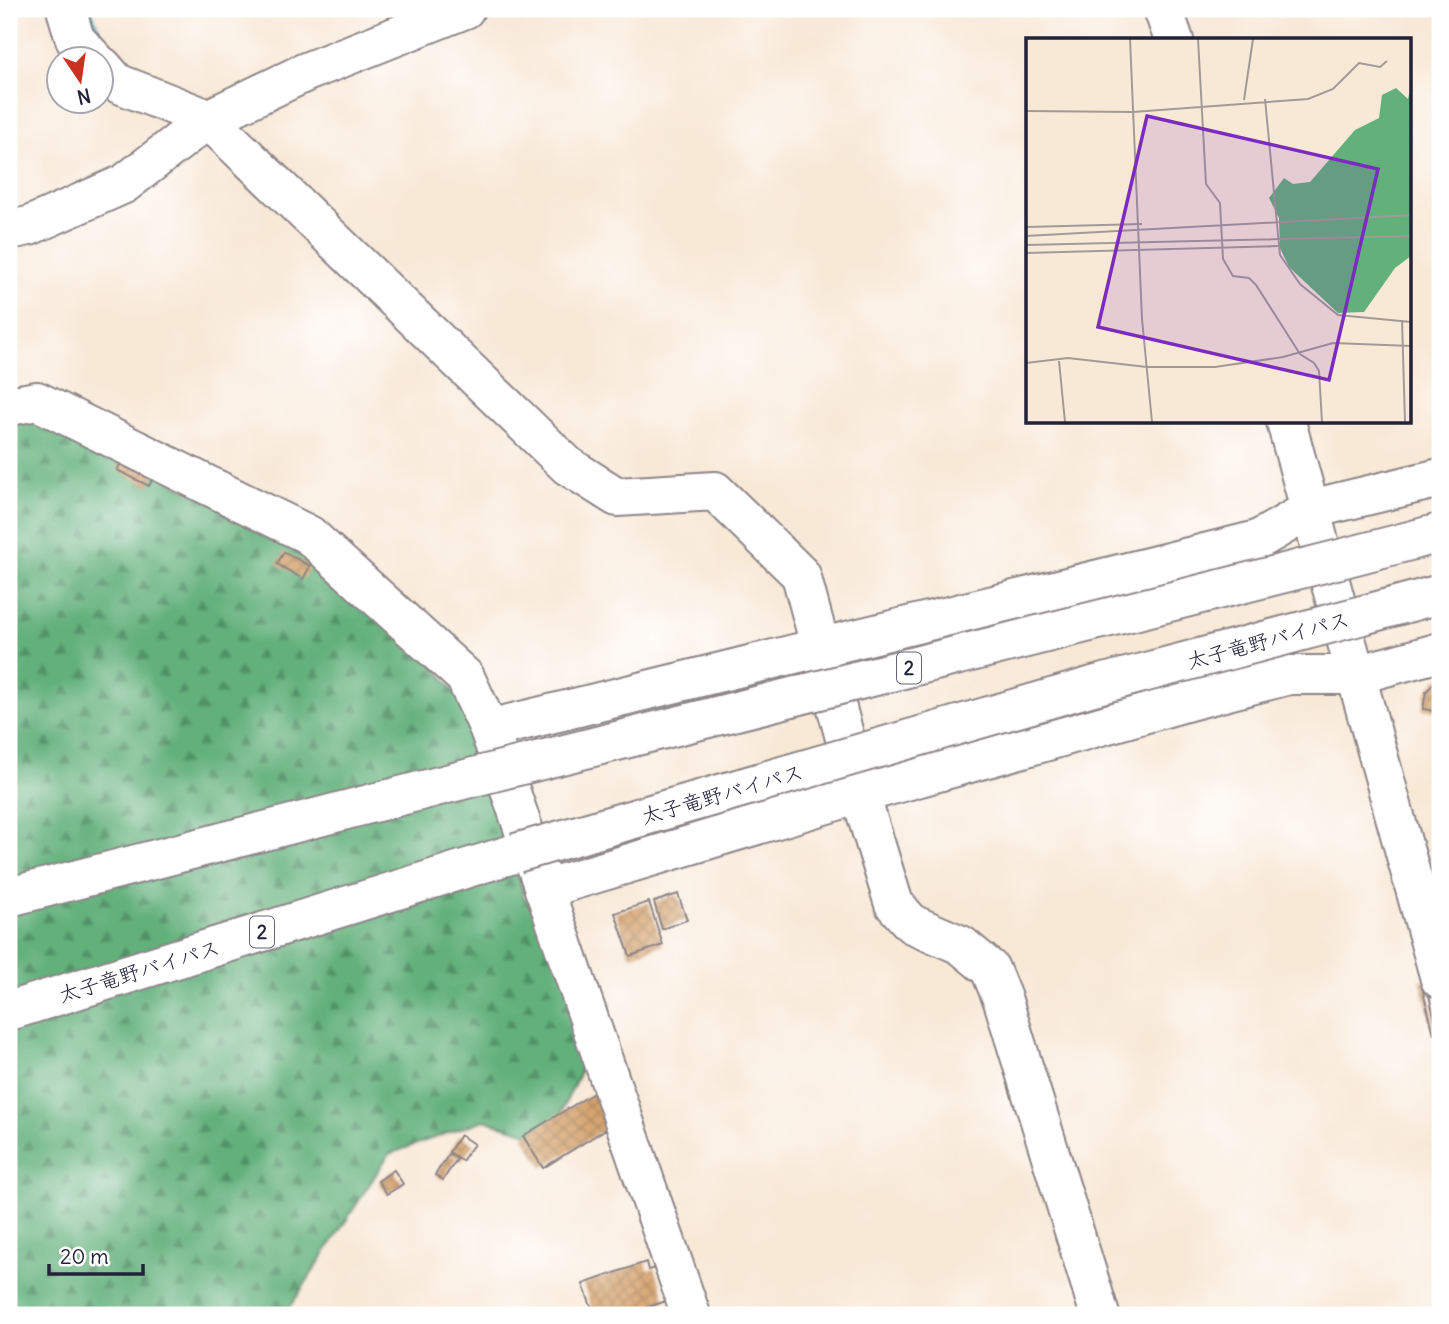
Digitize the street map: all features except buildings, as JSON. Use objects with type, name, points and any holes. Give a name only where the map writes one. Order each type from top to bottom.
[{"type":"main road","points":[[66,9],[75,39],[82,46]]},
{"type":"main road","points":[[9,230],[29,226],[124,184],[208,119],[306,72],[465,9]]},
{"type":"main road","points":[[1163,9],[1173,38]]},
{"type":"main road","points":[[116,81],[208,119],[568,466],[617,497],[715,491],[801,575],[860,794],[894,904],[912,924],[961,945],[990,969],[1003,1001],[1100,1315]]},
{"type":"main road","points":[[9,406],[37,401],[309,535],[465,677],[489,729],[691,1315]]},
{"type":"main road","points":[[1287,424],[1440,979]]},
{"type":"main road","points":[[489,729],[1258,540],[1311,509],[1440,478]]},
{"type":"main road","name":"2","points":[[9,897],[1440,533]]},
{"type":"main road","name":"太子竜野バイパス","points":[[9,1011],[516,853],[1093,686],[1440,594]]},
{"type":"main road","points":[[544,889],[860,794],[1289,675],[1356,675],[1440,652]]},
{"type":"green space","points":[[40,415],[288,542],[398,617],[476,721],[524,897],[611,1004],[549,1139],[484,1120],[389,1154],[285,1315],[9,1315],[9,423]]},
{"type":"waterway","points":[[87,9],[99,41]]}]
